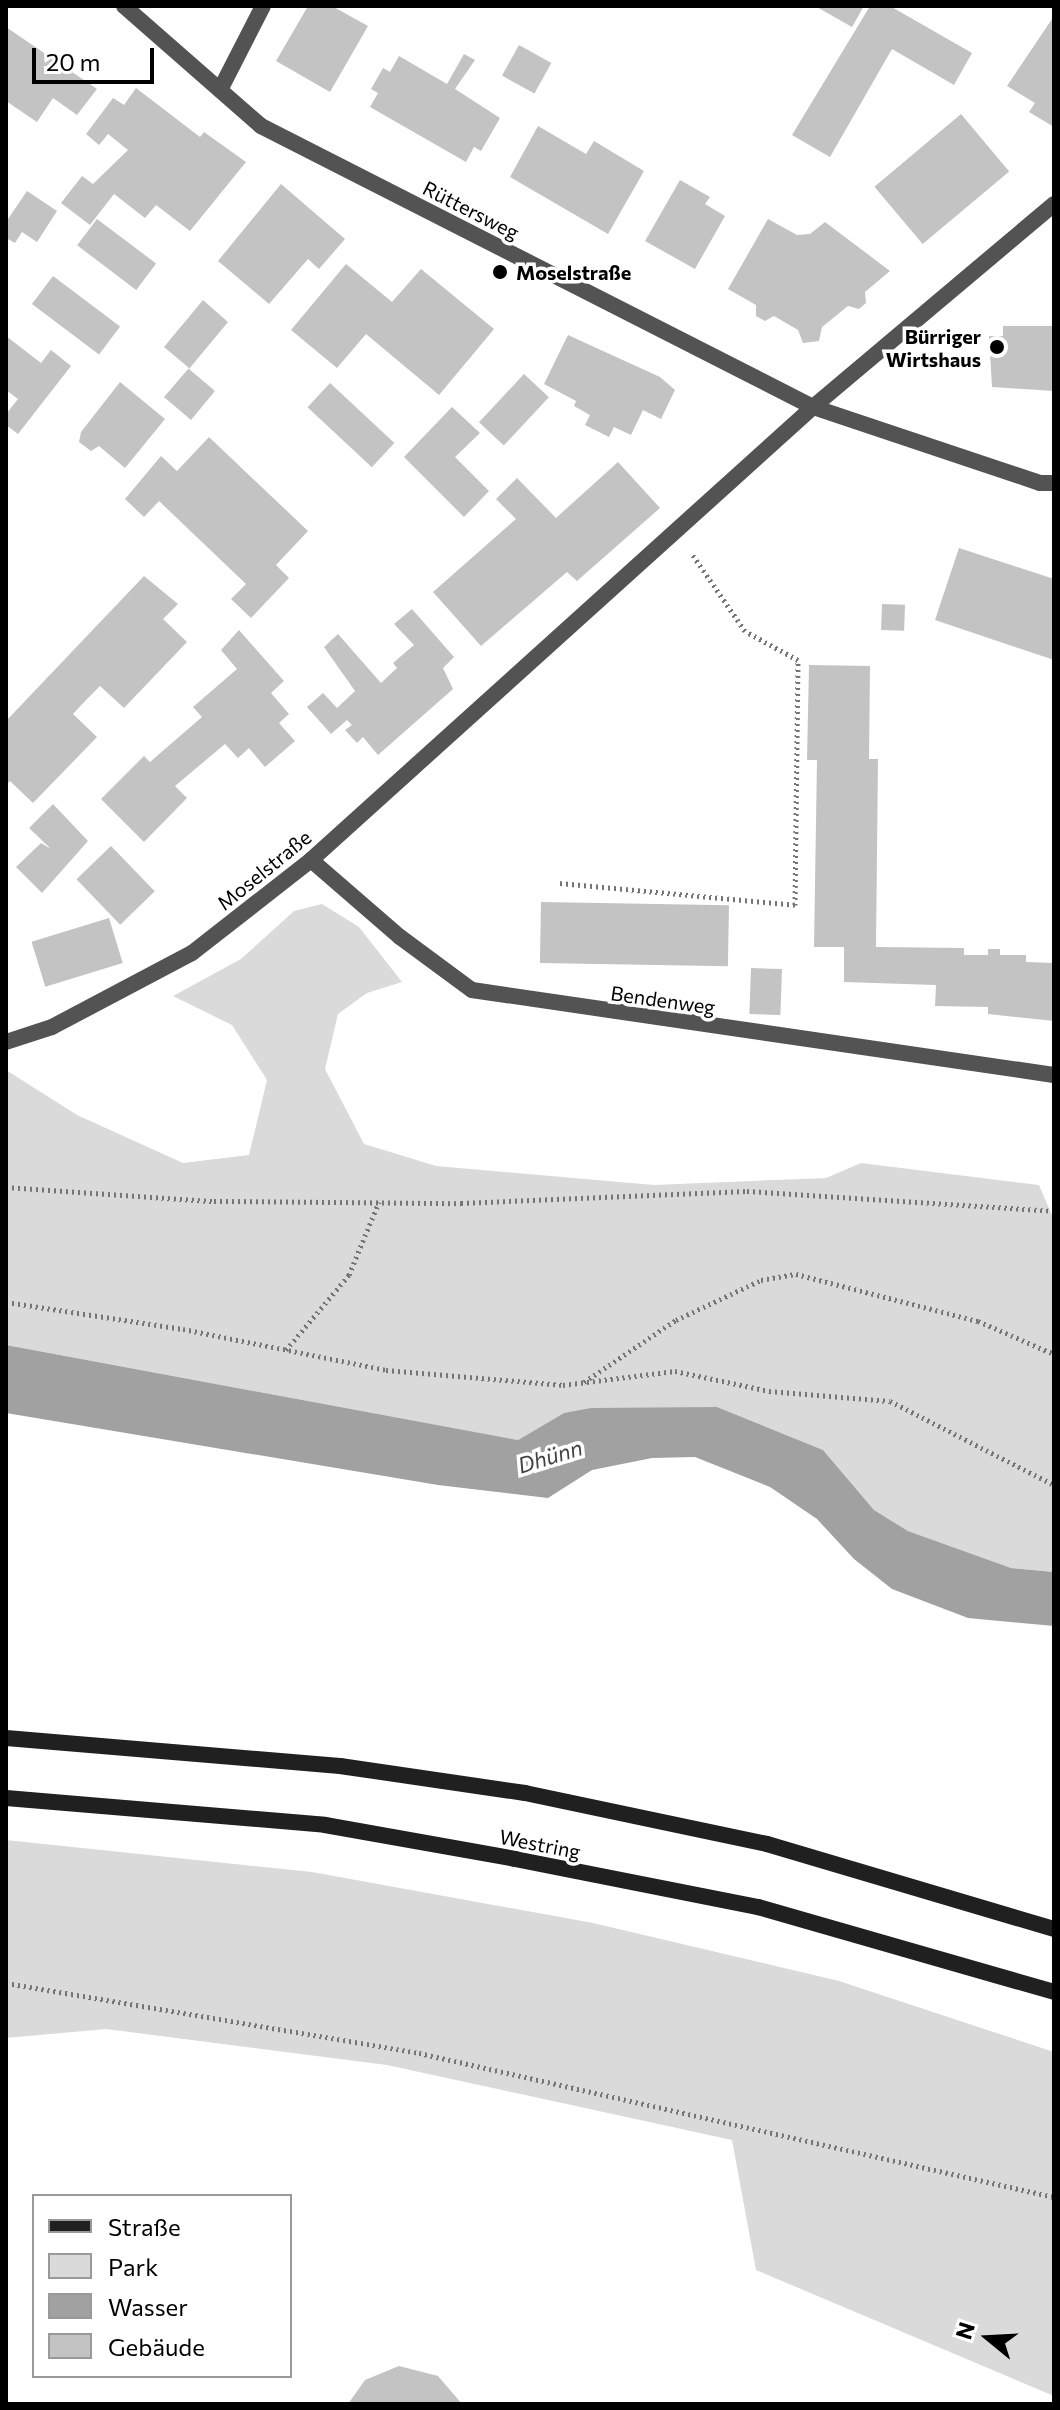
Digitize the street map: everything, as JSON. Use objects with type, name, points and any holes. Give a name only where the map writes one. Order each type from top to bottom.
[{"type":"main road","points":[[6,1738],[325,1765],[525,1793],[767,1844],[1054,1929]]},
{"type":"main road","name":"Westring","points":[[6,1798],[325,1825],[515,1859],[758,1907],[1054,1992]]},
{"type":"street","name":"Rüttersweg","points":[[124,6],[261,126],[813,407],[1040,483],[1054,483]]},
{"type":"street","points":[[220,90],[263,6]]},
{"type":"street","name":"Moselstraße","points":[[6,1042],[52,1027],[192,953],[311,860],[813,407],[1054,204]]},
{"type":"street","name":"Bendenweg","points":[[311,860],[400,937],[472,990],[1054,1075]]},
{"type":"path","points":[[560,883],[795,905],[798,660],[745,631],[676,530]]},
{"type":"path","points":[[6,1187],[214,1201],[379,1202],[747,1191],[1054,1211]]},
{"type":"path","points":[[286,1350],[349,1275],[379,1202]]},
{"type":"path","points":[[584,1382],[676,1320],[761,1280],[796,1274],[978,1321],[1054,1354]]},
{"type":"path","points":[[6,1302],[386,1370],[584,1382],[675,1371],[769,1391],[890,1401],[1054,1485]]},
{"type":"path","points":[[6,1983],[419,2053],[1054,2197]]},
{"type":"green space","points":[[322,904],[359,927],[402,982],[367,993],[338,1014],[325,1069],[364,1144],[436,1166],[654,1185],[826,1178],[861,1163],[1039,1185],[1054,1220],[1054,1572],[1011,1568],[908,1531],[874,1510],[823,1450],[717,1407],[564,1413],[518,1440],[6,1345],[6,1070],[77,1115],[183,1163],[249,1155],[267,1080],[232,1025],[173,996],[241,959],[294,911]]},
{"type":"green space","points":[[6,1840],[312,1872],[593,1923],[839,1981],[1054,2052],[1054,2396],[756,2270],[732,2140],[387,2065],[106,2029],[6,2038]]},
{"type":"water","name":"Dhünn","points":[[6,1345],[518,1440],[564,1413],[591,1408],[717,1407],[823,1450],[874,1510],[908,1531],[1011,1568],[1054,1572],[1054,1626],[968,1618],[892,1589],[854,1559],[817,1519],[770,1487],[695,1457],[652,1458],[592,1470],[548,1498],[438,1485],[6,1413]]},
{"type":"building","points":[[308,6],[332,6],[368,26],[330,92],[276,61]]},
{"type":"building","points":[[815,6],[864,6],[852,27]]},
{"type":"building","points":[[870,6],[890,6],[972,53],[954,85],[892,49],[830,157],[792,135]]},
{"type":"building","points":[[1054,16],[1054,127],[1029,112],[1035,103],[1007,86]]},
{"type":"building","points":[[6,27],[97,89],[77,115],[53,98],[37,122],[6,101]]},
{"type":"building","points":[[519,45],[551,63],[534,94],[502,76]]},
{"type":"building","points":[[464,54],[475,60],[455,89],[500,118],[481,151],[474,147],[466,162],[370,107],[378,93],[371,89],[383,68],[390,72],[399,56],[447,84]]},
{"type":"building","points":[[136,88],[200,137],[204,132],[246,162],[190,231],[156,205],[145,218],[114,194],[90,225],[61,203],[82,176],[93,184],[128,150],[108,134],[99,145],[86,134],[113,98],[124,105]]},
{"type":"building","points":[[961,114],[1009,171],[923,244],[874,187]]},
{"type":"building","points":[[538,126],[586,154],[594,141],[644,171],[608,234],[510,177]]},
{"type":"building","points":[[680,180],[710,197],[705,204],[725,216],[695,269],[645,241]]},
{"type":"building","points":[[281,184],[345,239],[319,269],[308,259],[269,304],[218,261]]},
{"type":"building","points":[[27,191],[57,211],[37,242],[22,232],[15,243],[6,238],[6,222]]},
{"type":"building","points":[[97,219],[156,264],[136,290],[77,245]]},
{"type":"building","points":[[768,219],[797,235],[810,234],[825,222],[890,271],[865,292],[866,303],[859,309],[848,306],[822,327],[819,341],[803,343],[798,330],[774,316],[765,321],[756,316],[756,305],[728,289]]},
{"type":"building","points":[[346,264],[392,302],[421,269],[494,329],[439,395],[366,334],[337,368],[291,330]]},
{"type":"building","points":[[53,276],[120,327],[99,355],[32,304]]},
{"type":"building","points":[[203,300],[228,322],[189,369],[215,391],[191,420],[164,397],[189,368],[164,347]]},
{"type":"building","points":[[1003,326],[1054,326],[1054,391],[992,387],[989,336],[1003,336]]},
{"type":"building","points":[[568,335],[660,377],[675,390],[661,419],[643,410],[631,435],[614,427],[609,437],[585,425],[590,415],[574,406],[576,401],[544,384]]},
{"type":"building","points":[[6,336],[41,363],[51,350],[71,366],[18,434],[6,425],[6,414],[18,399],[6,390]]},
{"type":"building","points":[[524,374],[549,397],[504,445],[479,422]]},
{"type":"building","points":[[120,382],[165,419],[125,468],[99,446],[91,451],[79,442],[81,432]]},
{"type":"building","points":[[330,383],[394,443],[372,467],[307,407]]},
{"type":"building","points":[[452,407],[480,433],[455,457],[489,491],[464,517],[404,457]]},
{"type":"building","points":[[209,437],[308,531],[276,565],[289,578],[251,618],[231,599],[246,584],[159,501],[144,517],[125,499],[161,456],[177,471]]},
{"type":"building","points":[[618,462],[660,508],[577,581],[567,572],[481,646],[433,592],[516,519],[496,499],[517,478],[556,518]]},
{"type":"building","points":[[959,548],[1054,579],[1054,660],[935,620]]},
{"type":"building","points":[[144,576],[178,604],[163,619],[187,642],[124,708],[100,686],[86,700],[73,714],[97,737],[33,803],[10,781],[6,785],[6,721]]},
{"type":"building","points":[[882,604],[905,605],[904,631],[881,630]]},
{"type":"building","points":[[412,609],[454,657],[443,668],[453,689],[378,755],[363,737],[357,743],[345,730],[352,725],[347,720],[331,734],[307,707],[323,693],[337,708],[355,691],[324,647],[338,634],[381,683],[397,668],[393,663],[414,645],[394,624]]},
{"type":"building","points":[[239,630],[284,681],[271,693],[289,714],[279,723],[295,741],[265,767],[249,748],[238,758],[225,744],[175,786],[187,798],[144,842],[101,799],[144,756],[150,762],[202,717],[193,707],[237,669],[221,650]]},
{"type":"building","points":[[809,665],[870,666],[869,759],[878,759],[876,947],[964,948],[964,955],[988,955],[988,949],[1000,949],[1000,955],[1026,955],[1026,962],[1054,963],[1054,1021],[988,1014],[988,1007],[935,1006],[936,985],[844,982],[844,947],[814,947],[817,760],[807,760]]},
{"type":"building","points":[[53,804],[88,841],[42,893],[16,867],[41,843],[51,849],[29,828]]},
{"type":"building","points":[[111,846],[155,891],[120,925],[76,879]]},
{"type":"building","points":[[541,902],[729,905],[728,966],[540,963]]},
{"type":"building","points":[[109,918],[123,963],[45,987],[32,942]]},
{"type":"building","points":[[751,968],[782,969],[780,1015],[749,1014]]},
{"type":"building","points":[[399,2366],[438,2376],[462,2404],[348,2404],[365,2380]]},
{"type":"place","name":"Moselstraße","points":[[500,272]]},
{"type":"place","name":"Bürriger Wirtshaus","points":[[997,347]]}]
